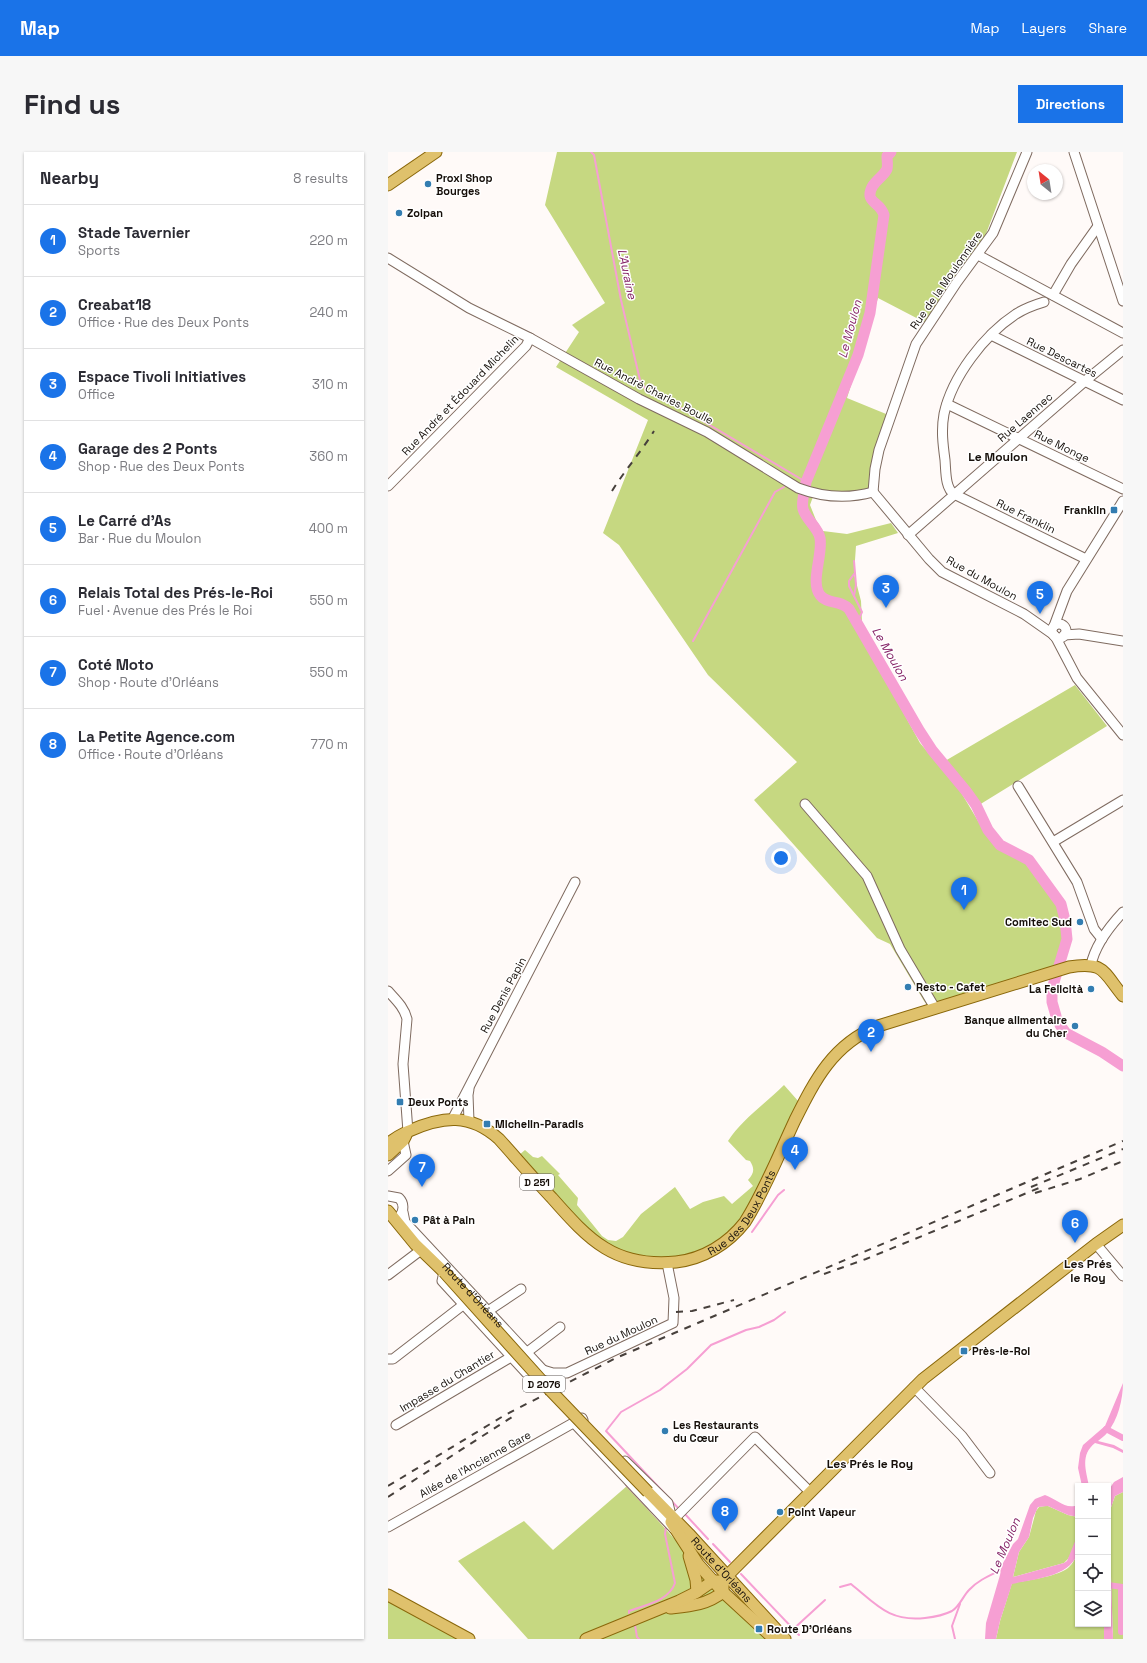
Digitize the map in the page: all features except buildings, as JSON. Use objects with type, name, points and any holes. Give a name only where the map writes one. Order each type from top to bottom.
[{"type":"main road","points":[[388,185],[436,152]]},
{"type":"main road","points":[[1091,965],[1106,973],[1121,994]]},
{"type":"main road","name":"Rue des Deux Ponts","points":[[388,1144],[397,1136],[409,1133],[429,1122],[448,1120],[469,1121],[487,1129],[499,1139],[577,1226],[598,1245],[615,1254],[648,1262],[687,1260],[709,1252],[729,1239],[740,1228],[754,1207],[814,1082],[834,1056],[851,1041],[873,1028],[935,1008],[1069,967],[1091,965]]},
{"type":"main road","name":"Rue des Deux Ponts","points":[[388,1155],[409,1133]]},
{"type":"main road","name":"Route d'Orléans","points":[[388,1210],[396,1217],[418,1247],[444,1272],[550,1390],[673,1517],[714,1563],[721,1579]]},
{"type":"main road","points":[[586,1639],[660,1609],[721,1579],[914,1387],[1096,1244],[1123,1225]]},
{"type":"main road","name":"Route d'Orléans","points":[[658,1502],[687,1549],[721,1579],[737,1588],[785,1639]]},
{"type":"main road","name":"D 2076","points":[[678,1534],[709,1570],[721,1579]]},
{"type":"main road","name":"D 2076","points":[[687,1549],[696,1580],[697,1592]]},
{"type":"main road","points":[[660,1609],[698,1605],[707,1602],[722,1592],[721,1579]]},
{"type":"main road","name":"Route d'Orléans","points":[[722,1592],[774,1639]]},
{"type":"main road","points":[[388,1595],[469,1639]]},
{"type":"street","name":"Rue de la Moulonnière","points":[[873,492],[875,469],[879,450],[916,344],[956,282],[993,233],[1027,152]]},
{"type":"street","points":[[1074,152],[1123,301]]},
{"type":"street","points":[[1053,295],[1071,264],[1098,226]]},
{"type":"street","points":[[978,254],[1123,333]]},
{"type":"street","name":"Rue André Charles Boulle","points":[[388,258],[469,308],[530,338],[639,399],[707,432],[798,488],[814,494],[825,496],[842,496],[873,492]]},
{"type":"street","points":[[954,494],[948,487],[942,429],[947,404],[958,378],[971,358],[991,335],[1017,313],[1044,302]]},
{"type":"street","name":"Rue Descartes","points":[[991,335],[1123,400]]},
{"type":"street","name":"Rue André et Édouard Michelin","points":[[388,486],[526,346],[530,338]]},
{"type":"street","name":"Rue Laennec","points":[[908,534],[1084,381],[1123,350]]},
{"type":"street","name":"Rue Monge","points":[[947,404],[1123,489]]},
{"type":"street","name":"Rue du Moulon","points":[[873,492],[929,559],[942,572],[1024,614],[1039,624],[1059,631],[1123,641]]},
{"type":"street","name":"Rue Franklin","points":[[954,494],[1086,559]]},
{"type":"street","points":[[1123,501],[1067,591],[1060,609],[1059,631],[1063,653],[1077,678],[1123,735]]},
{"type":"street","points":[[1018,786],[1077,882],[1094,929],[1102,939]]},
{"type":"street","points":[[1053,842],[1123,800]]},
{"type":"street","points":[[806,804],[867,876],[900,949],[935,1008]]},
{"type":"street","name":"Rue Denis Papin","points":[[448,1120],[473,1079],[575,882]]},
{"type":"street","points":[[1091,965],[1093,957],[1102,939],[1123,912]]},
{"type":"street","points":[[388,991],[401,1005],[407,1019],[403,1064],[409,1133],[406,1154],[388,1171]]},
{"type":"street","points":[[469,1121],[468,1095],[473,1079]]},
{"type":"street","name":"Route d'Orléans","points":[[388,1196],[400,1199],[402,1203],[396,1217],[405,1222],[543,1370],[530,1377],[442,1281],[444,1272]]},
{"type":"street","points":[[1096,1244],[1123,1276]]},
{"type":"street","points":[[388,1275],[418,1247]]},
{"type":"street","name":"Rue du Moulon","points":[[543,1370],[553,1373],[567,1373],[671,1324],[674,1319],[674,1300],[667,1262]]},
{"type":"street","points":[[488,1312],[521,1289]]},
{"type":"street","points":[[388,1359],[393,1360],[463,1305]]},
{"type":"street","points":[[526,1353],[560,1327]]},
{"type":"street","name":"Impasse du Chantier","points":[[396,1425],[511,1357]]},
{"type":"street","points":[[914,1387],[962,1436],[990,1473]]},
{"type":"street","points":[[678,1534],[574,1423],[582,1418],[668,1503],[673,1517],[755,1437],[810,1492]]},
{"type":"street","name":"Allée de l'Ancienne Gare","points":[[388,1527],[574,1423]]},
{"type":"green space","points":[[557,152],[1017,152],[978,255],[928,324],[878,298],[847,398],[891,416],[873,492],[814,494],[810,505],[816,520],[823,531],[847,534],[891,523],[898,533],[856,546],[854,574],[861,601],[862,622],[875,645],[897,701],[920,743],[959,789],[987,836],[1010,851],[1029,860],[1061,904],[1065,920],[1067,939],[1059,967],[934,1015],[890,944],[877,938],[754,800],[797,762],[708,675],[619,545],[603,533],[648,420],[556,367],[579,332],[572,325],[605,303],[545,205]]},
{"type":"green space","points":[[1075,685],[1107,726],[979,805],[969,789],[945,761]]},
{"type":"green space","points":[[784,1085],[799,1102],[744,1216],[727,1236],[697,1252],[670,1259],[636,1256],[609,1245],[582,1224],[519,1155],[525,1150],[533,1157],[538,1158],[542,1156],[560,1174],[558,1175],[578,1198],[577,1205],[602,1236],[608,1240],[616,1241],[623,1237],[641,1214],[675,1187],[690,1209],[703,1202],[724,1196],[732,1204],[753,1186],[748,1180],[753,1171],[752,1164],[750,1161],[746,1160],[728,1141],[733,1133],[747,1119]]},
{"type":"green space","points":[[627,1486],[722,1592],[774,1639],[528,1639],[458,1561],[524,1521],[553,1550]]},
{"type":"green space","points":[[1123,1492],[1123,1639],[1113,1639],[1111,1507],[1115,1496]]},
{"type":"green space","points":[[1048,1506],[1068,1515],[1075,1516],[1074,1548],[1064,1563],[1013,1577],[1019,1552],[1029,1537],[1036,1511],[1039,1507]]},
{"type":"green space","points":[[1075,1558],[1075,1627],[1104,1627],[1104,1639],[996,1639],[1012,1583],[1042,1578],[1064,1571]]},
{"type":"green space","points":[[388,1595],[469,1639],[388,1639]]},
{"type":"shaded area","points":[[1123,1383],[1121,1402],[1117,1416],[1111,1428],[1098,1441],[1114,1445],[1123,1450],[1123,1453],[1113,1448],[1095,1443],[1087,1453],[1085,1463],[1088,1483],[1081,1483],[1078,1468],[1080,1453],[1083,1445],[1105,1426]]},
{"type":"shaded area","points":[[1123,1477],[1123,1492],[1115,1496],[1111,1507],[1111,1486],[1114,1482]]},
{"type":"shaded area","points":[[1045,1495],[1065,1505],[1075,1506],[1075,1516],[1068,1515],[1048,1506],[1038,1507],[1033,1518],[1029,1537],[1019,1552],[1013,1577],[1064,1563],[1067,1561],[1075,1541],[1075,1559],[1069,1566],[1051,1575],[1012,1584],[996,1639],[985,1639],[986,1623],[1002,1565],[1013,1544],[1018,1539],[1030,1505],[1035,1499]]},
{"type":"shaded area","points":[[1111,1576],[1113,1639],[1104,1639],[1104,1627],[1111,1627]]},
{"type":"waterway","name":"L'Auraine","points":[[591,152],[594,155],[621,300],[640,380],[646,390],[654,395]]},
{"type":"waterway","name":"Le Moulon","points":[[891,152],[887,156],[887,169],[870,191],[872,200],[881,208],[884,215],[870,313],[858,355],[806,482],[803,496],[803,509],[817,530],[820,538],[820,552],[816,576],[817,590],[826,600],[842,604],[849,609],[919,730],[932,750],[976,805],[988,830],[1000,845],[1029,860],[1061,904],[1065,920],[1067,939],[1052,989],[1052,1002],[1056,1016]]},
{"type":"waterway","name":"L'Auraine","points":[[681,408],[806,482]]},
{"type":"waterway","points":[[693,641],[775,492],[784,487]]},
{"type":"waterway","points":[[854,561],[856,585],[854,596]]},
{"type":"waterway","points":[[854,574],[849,581],[849,586],[862,612],[857,623]]},
{"type":"waterway","name":"Le Moulon","points":[[1060,1025],[1066,1033],[1102,1052],[1123,1066]]},
{"type":"waterway","points":[[752,1232],[778,1195],[784,1190]]},
{"type":"waterway","points":[[680,1510],[606,1431],[621,1412],[660,1390],[687,1369],[711,1345],[746,1330],[759,1327],[774,1320],[785,1312]]},
{"type":"waterway","points":[[1106,1429],[1123,1438]]},
{"type":"waterway","points":[[626,1485],[666,1527],[665,1534],[675,1583],[668,1594],[656,1602],[629,1611],[629,1613]]},
{"type":"waterway","points":[[684,1513],[708,1539]]},
{"type":"waterway","points":[[713,1544],[730,1562]]},
{"type":"waterway","points":[[840,1587],[851,1584],[876,1605],[893,1615],[913,1619],[925,1618],[939,1616],[952,1611],[976,1583],[1003,1569]]},
{"type":"waterway","points":[[741,1574],[799,1635]]},
{"type":"waterway","points":[[1111,1585],[1123,1587]]},
{"type":"waterway","points":[[1121,1587],[1121,1632]]},
{"type":"waterway","points":[[789,1633],[825,1600]]},
{"type":"waterway","points":[[955,1639],[952,1626],[960,1604]]},
{"type":"waterway","points":[[635,1625],[637,1637],[639,1639]]},
{"type":"railway","points":[[612,491],[654,431]]},
{"type":"railway","points":[[388,1486],[505,1415],[616,1358],[1123,1141]]},
{"type":"railway","points":[[1031,1187],[1123,1149]]},
{"type":"railway","points":[[1035,1193],[1080,1179],[1123,1161]]},
{"type":"railway","points":[[824,1274],[866,1259],[1039,1188]]},
{"type":"railway","points":[[676,1312],[692,1311],[734,1300]]},
{"type":"railway","points":[[388,1497],[512,1417]]},
{"type":"place","name":"Proxi Shop Bourges","points":[[428,184]]},
{"type":"place","name":"Zolpan","points":[[399,213]]},
{"type":"place","name":"Franklin","points":[[1114,510]]},
{"type":"place","name":"Espace Tivoli Initiatives","points":[[886,608]]},
{"type":"place","name":"Le Carré d'As","points":[[1040,614]]},
{"type":"place","name":"Stade Tavernier","points":[[964,910]]},
{"type":"place","name":"Comitec Sud","points":[[1080,922]]},
{"type":"place","name":"Resto - Cafet","points":[[908,987]]},
{"type":"place","name":"La Felicità","points":[[1091,989]]},
{"type":"place","name":"Banque alimentaire du Cher","points":[[1075,1026]]},
{"type":"place","name":"Creabat18","points":[[871,1052]]},
{"type":"place","name":"Deux Ponts","points":[[400,1102]]},
{"type":"place","name":"Michelin-Paradis","points":[[487,1124]]},
{"type":"place","name":"Garage des 2 Ponts","points":[[795,1170]]},
{"type":"place","name":"Coté Moto","points":[[422,1187]]},
{"type":"place","name":"Pât à Pain","points":[[415,1220]]},
{"type":"place","name":"Relais Total des Prés-le-Roi","points":[[1075,1243]]},
{"type":"place","name":"Près-le-Roi","points":[[964,1351]]},
{"type":"place","name":"Les Restaurants du Cœur","points":[[665,1431]]},
{"type":"place","name":"Point Vapeur","points":[[780,1512]]},
{"type":"place","name":"La Petite Agence.com","points":[[725,1531]]},
{"type":"place","name":"Route D'Orléans","points":[[759,1629]]},
{"type":"district","name":"Le Moulon","points":[[998,457]]},
{"type":"district","name":"Les Prés le Roy","points":[[1088,1271]]},
{"type":"district","name":"Les Prés le Roy","points":[[870,1464]]}]
